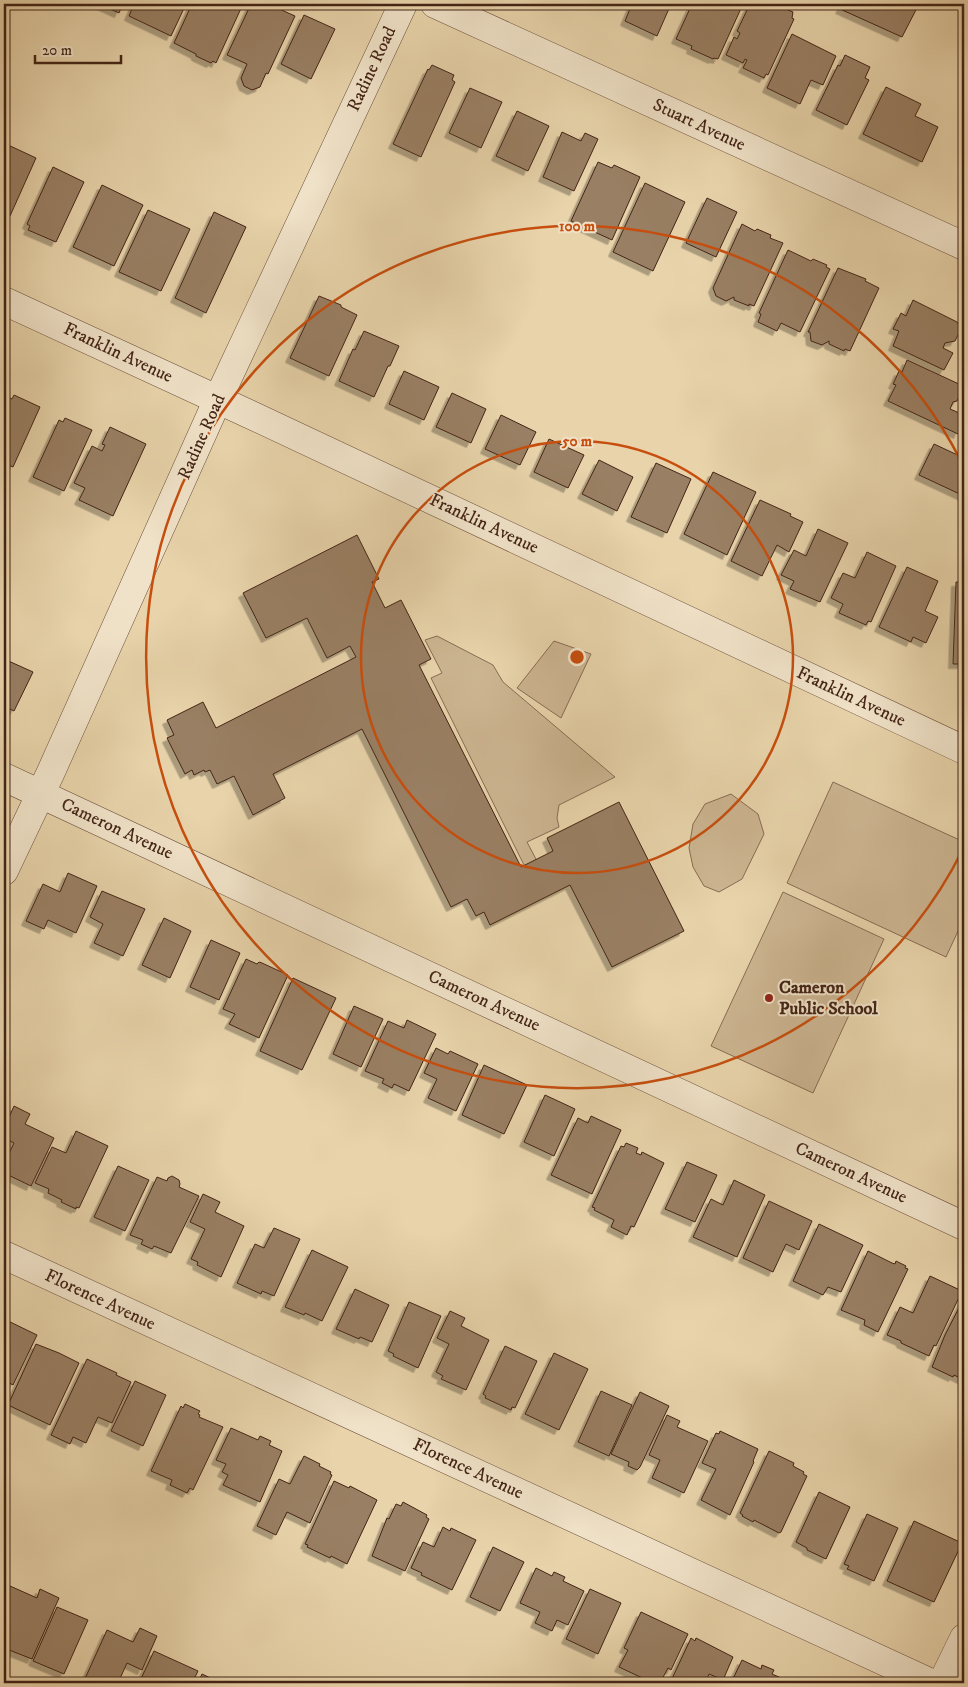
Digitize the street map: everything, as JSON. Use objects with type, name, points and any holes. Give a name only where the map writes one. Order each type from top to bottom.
[{"type":"street","name":"Radine Road","points":[[4,871],[41,794],[218,399],[403,4]]},
{"type":"street","name":"Stuart Avenue","points":[[435,4],[964,246]]},
{"type":"street","name":"Franklin Avenue","points":[[4,301],[218,399],[964,750]]},
{"type":"street","name":"Cameron Avenue","points":[[4,777],[964,1226]]},
{"type":"street","name":"Florence Avenue","points":[[4,1255],[931,1683]]},
{"type":"street","points":[[942,1683],[964,1638]]},
{"type":"shaded area","points":[[437,636],[493,665],[503,682],[615,777],[559,805],[557,818],[559,827],[527,842],[537,861],[525,867],[431,678],[442,673],[425,640]]},
{"type":"shaded area","points":[[554,641],[591,654],[561,718],[517,688]]},
{"type":"shaded area","points":[[833,782],[964,842],[964,918],[946,957],[787,883]]},
{"type":"shaded area","points":[[731,794],[758,814],[764,834],[742,879],[719,892],[704,886],[693,867],[689,848],[693,824],[705,804]]},
{"type":"shaded area","points":[[783,892],[884,939],[813,1093],[711,1046]]},
{"type":"building","points":[[99,4],[123,4],[119,13]]},
{"type":"building","points":[[134,4],[186,4],[171,36],[129,16]]},
{"type":"building","points":[[192,4],[243,4],[216,63],[213,61],[211,63],[196,56],[196,54],[174,43]]},
{"type":"building","points":[[251,4],[268,4],[295,16],[268,74],[266,73],[260,87],[252,90],[244,86],[241,78],[247,64],[227,55]]},
{"type":"building","points":[[632,4],[671,4],[657,36],[625,21]]},
{"type":"building","points":[[692,4],[743,4],[718,59],[713,59],[691,49],[692,46],[676,39]]},
{"type":"building","points":[[750,4],[774,4],[793,12],[792,18],[794,19],[768,75],[766,74],[764,78],[743,68],[747,60],[745,59],[743,63],[726,55],[734,37],[737,39],[740,33],[737,31]]},
{"type":"building","points":[[843,4],[919,4],[902,37],[840,9]]},
{"type":"building","points":[[304,15],[335,29],[311,79],[281,64]]},
{"type":"building","points":[[792,34],[836,56],[823,85],[811,80],[800,104],[767,88]]},
{"type":"building","points":[[845,55],[870,67],[865,78],[869,80],[847,125],[816,110],[838,65],[840,66]]},
{"type":"building","points":[[432,65],[454,75],[452,80],[455,82],[421,157],[393,144],[428,69]]},
{"type":"building","points":[[886,87],[921,104],[915,116],[938,127],[922,162],[863,134]]},
{"type":"building","points":[[470,88],[502,102],[481,148],[449,133]]},
{"type":"building","points":[[517,111],[549,126],[528,171],[496,156]]},
{"type":"building","points":[[562,132],[581,141],[585,133],[598,139],[574,191],[543,177]]},
{"type":"building","points":[[6,144],[36,158],[10,216],[4,214],[4,148]]},
{"type":"building","points":[[598,162],[612,168],[614,165],[640,177],[612,240],[571,221]]},
{"type":"building","points":[[53,167],[84,182],[56,242],[28,230],[30,226],[27,224]]},
{"type":"building","points":[[645,183],[685,202],[653,271],[613,252]]},
{"type":"building","points":[[102,185],[143,205],[114,266],[73,247]]},
{"type":"building","points":[[707,198],[737,212],[716,257],[686,243]]},
{"type":"building","points":[[148,210],[190,229],[161,291],[119,272]]},
{"type":"building","points":[[214,212],[246,227],[206,313],[175,298]]},
{"type":"building","points":[[742,224],[755,231],[757,229],[771,235],[770,238],[783,243],[754,306],[734,300],[734,297],[726,301],[716,296],[713,288]]},
{"type":"building","points":[[788,250],[811,261],[813,259],[827,265],[826,267],[830,269],[800,332],[781,323],[777,331],[758,322],[761,314],[759,313]]},
{"type":"building","points":[[838,268],[866,279],[865,281],[879,288],[850,351],[845,349],[844,351],[829,344],[829,341],[822,345],[811,341],[810,332],[808,332]]},
{"type":"building","points":[[319,296],[341,305],[341,307],[357,315],[329,376],[290,358]]},
{"type":"building","points":[[913,300],[957,322],[961,329],[955,341],[945,343],[943,348],[953,353],[944,370],[893,346],[899,331],[893,329],[901,313],[906,316]]},
{"type":"building","points":[[364,331],[399,346],[374,397],[339,381],[353,349],[355,350]]},
{"type":"building","points":[[907,360],[961,385],[959,389],[961,392],[957,401],[953,402],[950,409],[964,415],[964,421],[958,434],[888,401],[896,385],[893,384],[899,371],[902,372]]},
{"type":"building","points":[[404,371],[439,387],[424,420],[389,404]]},
{"type":"building","points":[[452,393],[486,409],[471,443],[436,427]]},
{"type":"building","points":[[14,395],[40,407],[13,467],[4,463],[4,407],[8,397],[12,399]]},
{"type":"building","points":[[501,415],[536,432],[520,465],[485,449]]},
{"type":"building","points":[[65,418],[92,430],[64,491],[33,477],[59,420],[63,422]]},
{"type":"building","points":[[110,427],[146,444],[113,516],[79,500],[85,488],[74,483],[92,446],[102,451],[105,445],[102,444]]},
{"type":"building","points":[[549,439],[584,455],[568,488],[534,472]]},
{"type":"building","points":[[934,444],[964,458],[964,496],[919,475]]},
{"type":"building","points":[[599,460],[633,477],[617,511],[582,494]]},
{"type":"building","points":[[656,463],[691,479],[667,533],[631,517]]},
{"type":"building","points":[[713,472],[756,492],[727,555],[684,534]]},
{"type":"building","points":[[760,500],[791,514],[790,516],[803,522],[789,552],[777,545],[762,576],[731,561]]},
{"type":"building","points":[[818,529],[848,543],[820,602],[790,589],[794,581],[781,575],[794,550],[806,556]]},
{"type":"building","points":[[357,535],[379,579],[372,582],[385,608],[401,600],[431,659],[419,665],[521,867],[553,851],[547,838],[619,802],[684,931],[612,967],[570,885],[490,925],[484,912],[476,916],[467,899],[451,907],[362,729],[273,774],[285,798],[253,815],[234,776],[217,784],[210,770],[205,772],[204,770],[194,775],[192,770],[185,774],[167,738],[174,735],[167,720],[203,702],[216,728],[356,657],[350,646],[327,658],[307,618],[266,638],[243,593]]},
{"type":"building","points":[[867,552],[896,566],[871,622],[868,621],[866,625],[839,613],[843,604],[831,598],[843,573],[855,578]]},
{"type":"building","points":[[907,567],[938,581],[925,611],[938,617],[926,643],[913,637],[911,642],[879,627]]},
{"type":"building","points":[[956,582],[964,582],[964,664],[953,664]]},
{"type":"building","points":[[4,659],[33,672],[14,711],[4,706]]},
{"type":"building","points":[[68,873],[97,886],[76,933],[48,920],[44,929],[26,921],[43,884],[60,892]]},
{"type":"building","points":[[102,891],[145,909],[123,956],[94,943],[103,924],[90,917]]},
{"type":"building","points":[[164,918],[191,931],[170,978],[142,965]]},
{"type":"building","points":[[211,940],[240,953],[219,1000],[190,987]]},
{"type":"building","points":[[246,959],[257,964],[259,962],[262,963],[288,975],[259,1038],[229,1024],[235,1014],[223,1009]]},
{"type":"building","points":[[293,978],[336,998],[302,1070],[260,1051]]},
{"type":"building","points":[[354,1006],[383,1019],[361,1067],[333,1054]]},
{"type":"building","points":[[407,1020],[436,1034],[409,1091],[394,1084],[392,1088],[382,1083],[384,1079],[365,1071],[388,1021],[404,1028]]},
{"type":"building","points":[[436,1048],[448,1054],[450,1051],[478,1064],[456,1111],[428,1098],[437,1079],[424,1073]]},
{"type":"building","points":[[484,1065],[527,1085],[504,1134],[462,1115]]},
{"type":"building","points":[[545,1095],[575,1109],[554,1156],[524,1142]]},
{"type":"building","points":[[14,1106],[30,1114],[25,1124],[54,1138],[31,1186],[4,1173],[4,1164],[14,1143],[4,1138],[4,1129]]},
{"type":"building","points":[[591,1116],[621,1130],[592,1194],[551,1175],[578,1118],[588,1123]]},
{"type":"building","points":[[76,1131],[108,1146],[79,1208],[76,1207],[76,1209],[48,1193],[49,1189],[35,1183],[52,1147],[66,1153]]},
{"type":"building","points":[[626,1143],[638,1148],[636,1153],[641,1155],[642,1152],[664,1163],[634,1227],[631,1226],[627,1235],[611,1227],[614,1220],[594,1210],[595,1208],[592,1207],[621,1146],[624,1147]]},
{"type":"building","points":[[687,1162],[717,1175],[695,1222],[665,1209]]},
{"type":"building","points":[[118,1166],[149,1180],[125,1231],[94,1217]]},
{"type":"building","points":[[172,1176],[179,1180],[179,1187],[199,1196],[171,1253],[154,1246],[152,1249],[141,1244],[143,1240],[130,1235],[157,1177],[167,1181]]},
{"type":"building","points":[[734,1180],[765,1195],[737,1257],[693,1237],[711,1199],[723,1205]]},
{"type":"building","points":[[203,1194],[220,1202],[215,1212],[244,1226],[221,1277],[197,1265],[198,1262],[191,1259],[205,1229],[190,1222]]},
{"type":"building","points":[[769,1201],[812,1221],[799,1250],[786,1244],[773,1272],[743,1258]]},
{"type":"building","points":[[819,1224],[863,1245],[841,1292],[828,1287],[823,1295],[793,1281]]},
{"type":"building","points":[[274,1228],[300,1239],[274,1296],[262,1291],[261,1294],[237,1283],[255,1244],[264,1248]]},
{"type":"building","points":[[312,1250],[348,1267],[322,1321],[285,1307]]},
{"type":"building","points":[[868,1251],[892,1263],[895,1264],[896,1261],[908,1269],[878,1332],[864,1325],[865,1320],[841,1310]]},
{"type":"building","points":[[930,1276],[962,1291],[936,1346],[934,1345],[929,1356],[887,1335],[900,1307],[913,1313]]},
{"type":"building","points":[[355,1289],[389,1305],[372,1342],[360,1337],[359,1339],[336,1329]]},
{"type":"building","points":[[964,1298],[964,1380],[932,1367],[945,1335]]},
{"type":"building","points":[[409,1302],[441,1316],[418,1368],[393,1356],[394,1354],[388,1351]]},
{"type":"building","points":[[450,1311],[465,1318],[461,1326],[489,1340],[466,1390],[441,1379],[443,1376],[436,1372],[449,1344],[437,1338]]},
{"type":"building","points":[[4,1319],[37,1335],[13,1385],[4,1380]]},
{"type":"building","points":[[36,1344],[79,1363],[50,1425],[8,1405]]},
{"type":"building","points":[[505,1346],[537,1361],[515,1408],[512,1407],[511,1410],[485,1398],[486,1396],[483,1394]]},
{"type":"building","points":[[554,1353],[588,1369],[559,1430],[525,1414]]},
{"type":"building","points":[[87,1359],[131,1382],[112,1423],[98,1417],[86,1443],[73,1437],[70,1444],[51,1435]]},
{"type":"building","points":[[135,1381],[166,1395],[143,1446],[111,1431]]},
{"type":"building","points":[[601,1391],[632,1405],[609,1456],[578,1442]]},
{"type":"building","points":[[640,1392],[669,1406],[637,1470],[628,1466],[629,1462],[611,1454]]},
{"type":"building","points":[[185,1404],[200,1411],[199,1417],[223,1427],[193,1490],[190,1488],[187,1493],[170,1485],[172,1480],[151,1471],[181,1406],[183,1408]]},
{"type":"building","points":[[667,1415],[680,1421],[677,1427],[708,1441],[684,1493],[652,1478],[660,1460],[649,1455]]},
{"type":"building","points":[[231,1428],[258,1440],[260,1436],[271,1441],[269,1445],[282,1451],[260,1502],[223,1485],[228,1475],[222,1472],[226,1464],[216,1460]]},
{"type":"building","points":[[720,1431],[758,1449],[730,1515],[701,1500],[716,1469],[702,1463],[716,1433],[719,1434]]},
{"type":"building","points":[[769,1451],[794,1463],[793,1466],[804,1472],[803,1474],[807,1476],[779,1533],[754,1520],[753,1522],[740,1513]]},
{"type":"building","points":[[304,1456],[320,1464],[319,1466],[331,1472],[330,1474],[332,1475],[310,1523],[287,1512],[276,1535],[257,1526],[279,1479],[290,1484]]},
{"type":"building","points":[[334,1481],[349,1488],[350,1486],[377,1500],[347,1564],[331,1556],[330,1558],[307,1547],[308,1545],[305,1544]]},
{"type":"building","points":[[819,1492],[850,1507],[826,1559],[807,1550],[807,1548],[796,1542]]},
{"type":"building","points":[[403,1502],[427,1515],[426,1517],[429,1519],[405,1571],[372,1556],[387,1518],[389,1519],[396,1504],[401,1506]]},
{"type":"building","points":[[867,1514],[898,1528],[874,1581],[847,1569],[849,1566],[844,1564]]},
{"type":"building","points":[[914,1521],[962,1543],[934,1602],[887,1581]]},
{"type":"building","points":[[443,1527],[450,1531],[451,1528],[476,1540],[452,1590],[411,1568],[423,1542],[434,1547]]},
{"type":"building","points":[[493,1547],[524,1562],[500,1611],[470,1597]]},
{"type":"building","points":[[536,1568],[552,1576],[554,1572],[565,1577],[563,1581],[584,1591],[568,1625],[557,1620],[552,1631],[535,1623],[540,1612],[520,1603]]},
{"type":"building","points":[[10,1586],[37,1598],[40,1589],[59,1598],[32,1659],[4,1648],[4,1599]]},
{"type":"building","points":[[590,1589],[621,1603],[598,1654],[566,1639]]},
{"type":"building","points":[[57,1607],[88,1620],[64,1674],[33,1661]]},
{"type":"building","points":[[641,1612],[688,1634],[671,1670],[668,1668],[660,1683],[653,1683],[619,1667],[628,1650],[624,1648]]},
{"type":"building","points":[[140,1628],[157,1636],[142,1670],[127,1663],[118,1683],[83,1683],[107,1630],[133,1642]]},
{"type":"building","points":[[691,1638],[695,1641],[696,1638],[733,1657],[723,1680],[709,1674],[705,1683],[670,1683]]},
{"type":"building","points":[[154,1651],[198,1671],[192,1683],[139,1683]]},
{"type":"building","points":[[742,1660],[761,1669],[762,1665],[774,1670],[772,1674],[788,1681],[787,1683],[731,1683]]},
{"type":"building","points":[[202,1674],[221,1683],[198,1683]]},
{"type":"place","name":"Cameron Public School","points":[[769,998]]}]
